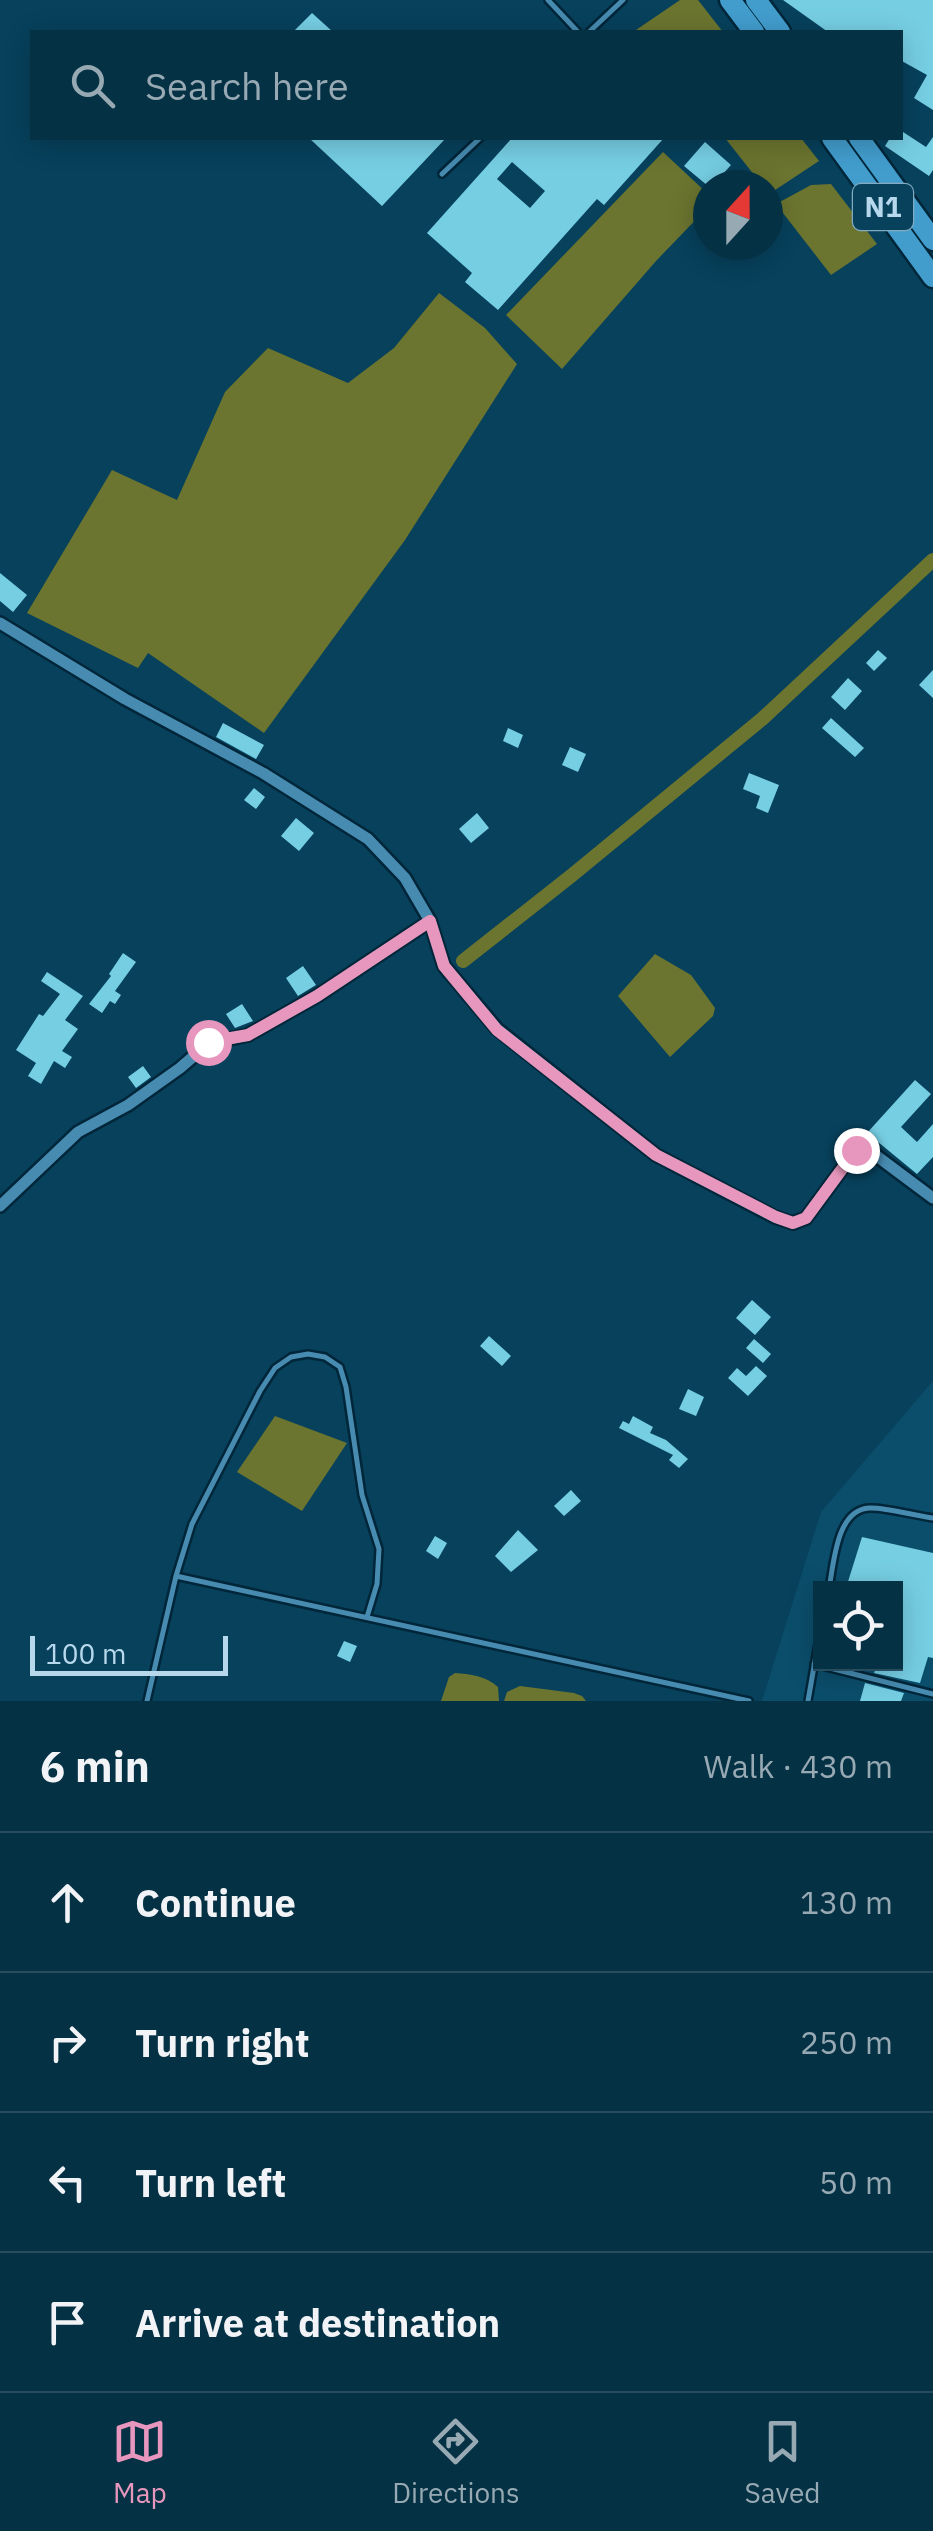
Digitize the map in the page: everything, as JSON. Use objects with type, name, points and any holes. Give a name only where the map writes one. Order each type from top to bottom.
[{"type":"highway","points":[[730,0],[752,30]]},
{"type":"highway","points":[[756,0],[778,30]]},
{"type":"highway","name":"N1","points":[[833,140],[933,276]]},
{"type":"highway","name":"N1","points":[[860,140],[933,240]]},
{"type":"street","points":[[0,623],[124,699],[263,773],[368,840],[405,878],[430,921],[444,966],[497,1030],[656,1155],[793,1223],[806,1218],[846,1160],[862,1148],[933,1198]]},
{"type":"street","points":[[0,1206],[78,1132],[128,1105],[180,1068],[208,1042],[248,1035],[317,996],[430,921]]},
{"type":"lane","points":[[548,0],[576,30]]},
{"type":"lane","points":[[591,30],[623,0]]},
{"type":"lane","points":[[442,174],[478,140]]},
{"type":"lane","points":[[147,1701],[192,1524],[260,1391],[275,1368],[292,1357],[325,1357],[340,1367],[346,1386],[362,1495],[379,1549],[377,1584],[367,1616]]},
{"type":"lane","points":[[831,1581],[844,1526],[853,1512],[869,1508],[933,1518]]},
{"type":"lane","points":[[176,1576],[749,1701]]},
{"type":"lane","points":[[808,1701],[813,1670]]},
{"type":"lane","points":[[842,1671],[933,1694]]},
{"type":"shaded area","points":[[680,0],[698,0],[721,30],[636,30]]},
{"type":"shaded area","points":[[727,140],[803,140],[819,161],[783,185],[783,170],[750,170]]},
{"type":"shaded area","points":[[663,152],[693,180],[693,223],[562,369],[506,315]]},
{"type":"shaded area","points":[[831,184],[877,244],[831,275],[783,213],[783,200],[811,185]]},
{"type":"shaded area","points":[[439,293],[485,328],[517,364],[405,540],[264,733],[148,653],[138,668],[27,613],[112,470],[177,500],[225,392],[268,348],[348,383],[394,348]]},
{"type":"shaded area","points":[[655,954],[691,975],[715,1008],[713,1016],[670,1057],[618,996]]},
{"type":"shaded area","points":[[933,1381],[933,1701],[762,1701],[821,1512]]},
{"type":"shaded area","points":[[275,1416],[347,1443],[302,1511],[237,1472]]},
{"type":"shaded area","points":[[455,1673],[493,1683],[498,1687],[499,1701],[441,1701],[449,1677]]},
{"type":"shaded area","points":[[520,1686],[574,1693],[586,1701],[504,1701],[507,1692]]},
{"type":"building","points":[[783,0],[933,0],[933,110],[914,98],[927,75],[903,62],[903,30],[825,30]]},
{"type":"building","points":[[312,13],[331,30],[295,30]]},
{"type":"building","points":[[903,132],[926,147],[933,137],[933,170],[929,176],[885,146],[889,140],[903,140]]},
{"type":"building","points":[[311,140],[444,140],[382,206]]},
{"type":"building","points":[[510,140],[662,140],[604,205],[597,199],[498,310],[465,282],[472,273],[427,233]],"holes":[[[512,162],[545,191],[530,208],[497,179]]]},
{"type":"building","points":[[705,142],[731,165],[726,170],[693,170],[693,174],[684,166]]},
{"type":"building","points":[[0,573],[27,595],[13,612],[0,601]]},
{"type":"building","points":[[878,650],[887,658],[874,671],[866,663]]},
{"type":"building","points":[[933,670],[933,698],[919,685]]},
{"type":"building","points":[[848,678],[862,691],[845,710],[831,697]]},
{"type":"building","points":[[831,718],[864,748],[855,757],[822,728]]},
{"type":"building","points":[[223,723],[264,745],[256,759],[216,737]]},
{"type":"building","points":[[508,728],[523,735],[518,748],[503,741]]},
{"type":"building","points":[[570,747],[586,754],[578,772],[562,765]]},
{"type":"building","points":[[749,773],[779,785],[768,813],[756,808],[760,796],[743,789]]},
{"type":"building","points":[[254,788],[265,797],[256,809],[244,800]]},
{"type":"building","points":[[477,813],[489,828],[471,843],[459,829]]},
{"type":"building","points":[[296,818],[314,833],[299,851],[281,836]]},
{"type":"building","points":[[123,953],[136,962],[115,991],[121,995],[115,1004],[110,1001],[102,1013],[89,1004]]},
{"type":"building","points":[[303,966],[316,985],[298,996],[286,978]]},
{"type":"building","points":[[47,972],[83,996],[65,1020],[78,1029],[62,1051],[72,1057],[65,1068],[54,1061],[41,1084],[28,1076],[36,1063],[16,1050],[39,1014],[43,1016],[60,994],[41,981]]},
{"type":"building","points":[[242,1004],[253,1021],[235,1028],[226,1014]]},
{"type":"building","points":[[143,1066],[151,1077],[136,1088],[128,1077]]},
{"type":"building","points":[[915,1080],[931,1094],[901,1127],[917,1142],[933,1124],[933,1157],[917,1174],[867,1133]]},
{"type":"building","points":[[752,1300],[771,1317],[755,1335],[736,1318]]},
{"type":"building","points":[[489,1336],[511,1356],[502,1366],[480,1346]]},
{"type":"building","points":[[754,1339],[771,1354],[763,1363],[746,1348]]},
{"type":"building","points":[[756,1366],[767,1376],[748,1396],[728,1378],[737,1368],[746,1376]]},
{"type":"building","points":[[688,1389],[704,1397],[696,1416],[679,1409]]},
{"type":"building","points":[[633,1416],[653,1427],[650,1433],[666,1440],[688,1459],[679,1468],[669,1460],[673,1455],[619,1428],[623,1421],[629,1424]]},
{"type":"building","points":[[571,1490],[581,1501],[564,1516],[554,1506]]},
{"type":"building","points":[[518,1530],[538,1550],[511,1572],[495,1556]]},
{"type":"building","points":[[435,1536],[447,1543],[438,1559],[426,1551]]},
{"type":"building","points":[[862,1537],[933,1553],[933,1658],[928,1657],[920,1683],[874,1673],[903,1671],[903,1581],[848,1581]]},
{"type":"building","points":[[344,1641],[357,1646],[350,1662],[337,1656]]},
{"type":"building","points":[[865,1683],[904,1693],[901,1701],[860,1701]]},
{"type":"waterway","points":[[463,961],[762,719],[933,560]]},
{"type":"route","points":[[208,1042],[248,1035],[317,996],[430,921],[444,966],[497,1030],[656,1155],[793,1223],[806,1218],[856,1150]]}]
